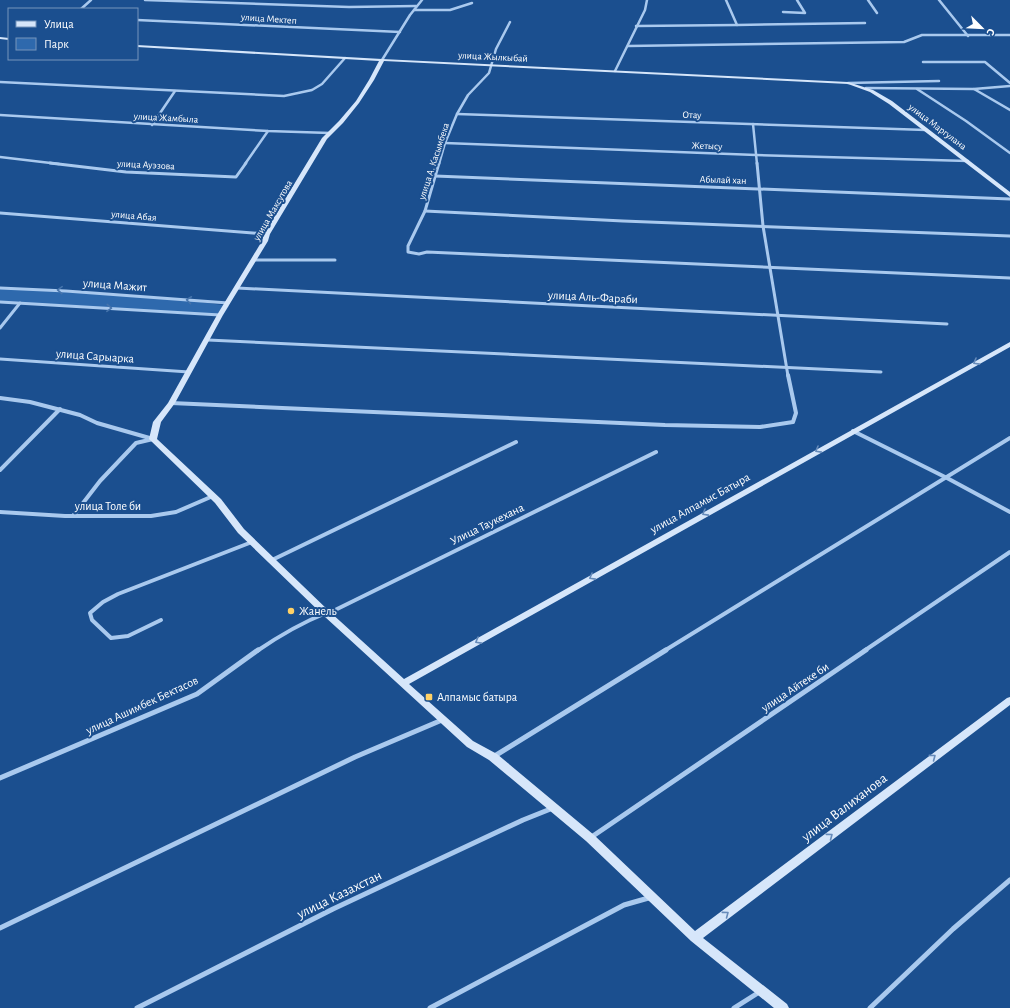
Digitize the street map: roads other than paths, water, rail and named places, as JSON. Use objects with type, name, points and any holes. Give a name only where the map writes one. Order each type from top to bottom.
[{"type":"street","points":[[83,8],[92,0]]},
{"type":"street","points":[[146,0],[343,7],[416,6]]},
{"type":"street","name":"улица Максутова","points":[[154,439],[157,422],[171,402],[208,340],[220,315],[325,138],[353,107],[379,68],[387,50],[416,6],[422,0]]},
{"type":"street","points":[[615,71],[645,10],[647,0]]},
{"type":"street","points":[[726,0],[736,25]]},
{"type":"street","points":[[783,12],[805,13],[797,0]]},
{"type":"street","points":[[868,0],[877,13]]},
{"type":"street","points":[[939,0],[968,36]]},
{"type":"street","points":[[414,10],[450,10],[472,3]]},
{"type":"street","name":"улица Мектеп","points":[[138,20],[400,32]]},
{"type":"street","name":"улица А. Касымбека","points":[[510,22],[496,49],[489,73],[468,95],[457,114],[445,143],[425,211],[408,246],[408,252],[419,254],[427,252],[770,268]]},
{"type":"street","points":[[636,26],[865,24]]},
{"type":"street","points":[[628,46],[904,42],[910,41],[914,37],[922,35],[1010,35]]},
{"type":"street","name":"улица Жылкыбай","points":[[138,46],[382,60],[848,83]]},
{"type":"street","points":[[0,82],[284,96],[312,90],[322,84],[345,58]]},
{"type":"street","points":[[923,62],[985,62],[1010,84]]},
{"type":"street","points":[[848,83],[939,81]]},
{"type":"street","name":"улица Маргулана","points":[[848,83],[866,88],[896,105],[969,161],[1010,195]]},
{"type":"street","points":[[866,88],[974,89],[1010,84]]},
{"type":"street","points":[[916,88],[966,121],[1010,153]]},
{"type":"street","points":[[974,89],[1010,110]]},
{"type":"street","points":[[152,125],[175,91]]},
{"type":"street","name":"Отау","points":[[457,114],[927,130]]},
{"type":"street","name":"улица Жамбыла","points":[[0,115],[152,125],[330,134]]},
{"type":"street","points":[[171,402],[649,425],[760,427],[793,422],[796,413],[763,226],[753,124]]},
{"type":"street","name":"улица Ауэзова","points":[[0,157],[126,172],[236,177],[268,131]]},
{"type":"street","name":"Жетысу","points":[[445,143],[756,155],[969,161]]},
{"type":"street","name":"Абылай хан","points":[[435,176],[1010,198]]},
{"type":"street","points":[[425,211],[592,220],[1010,236]]},
{"type":"street","name":"улица Абая","points":[[0,213],[267,234]]},
{"type":"street","points":[[254,260],[335,260]]},
{"type":"street","points":[[770,268],[1010,278]]},
{"type":"street","name":"улица Мажит","points":[[0,288],[66,290],[228,303]]},
{"type":"street","name":"улица Аль-Фараби","points":[[237,288],[948,324]]},
{"type":"street","points":[[0,302],[220,315]]},
{"type":"street","points":[[0,328],[20,304]]},
{"type":"street","points":[[208,340],[881,372]]},
{"type":"street","name":"улица Алпамыс Батыра","points":[[403,683],[1010,344]]},
{"type":"street","name":"улица Сарыарка","points":[[0,359],[189,372]]},
{"type":"street","points":[[0,398],[30,402],[80,414],[97,423],[154,439],[218,501],[240,531],[326,613],[442,719],[470,744],[493,757],[590,838],[695,938],[783,1008]]},
{"type":"street","points":[[0,470],[60,409]]},
{"type":"street","points":[[852,431],[947,478],[1010,512]]},
{"type":"street","points":[[493,757],[1010,438]]},
{"type":"street","points":[[73,516],[100,481],[136,443],[154,439]]},
{"type":"street","points":[[272,560],[516,442]]},
{"type":"street","name":"Улица Таукехана","points":[[326,613],[656,452]]},
{"type":"street","name":"улица Толе би","points":[[0,512],[73,516],[151,516],[176,512],[212,496]]},
{"type":"street","points":[[161,620],[128,636],[111,638],[92,620],[90,613],[96,606],[124,592],[252,542]]},
{"type":"street","name":"улица Айтеке би","points":[[590,838],[1010,552]]},
{"type":"street","name":"улица Ашимбек Бектасов","points":[[0,778],[197,694],[277,638],[311,619],[326,613]]},
{"type":"street","name":"улица Валиханова","points":[[695,938],[1010,700]]},
{"type":"street","points":[[0,928],[355,756],[442,719]]},
{"type":"street","name":"улица Казахстан","points":[[137,1008],[333,909],[553,807]]},
{"type":"street","points":[[870,1008],[954,929],[1010,880]]},
{"type":"street","points":[[430,1008],[624,905],[652,897]]},
{"type":"street","points":[[734,1008],[761,991]]},
{"type":"place","name":"Жанель","points":[[291,611]]},
{"type":"place","name":"Алпамыс батыра","points":[[429,697]]}]
